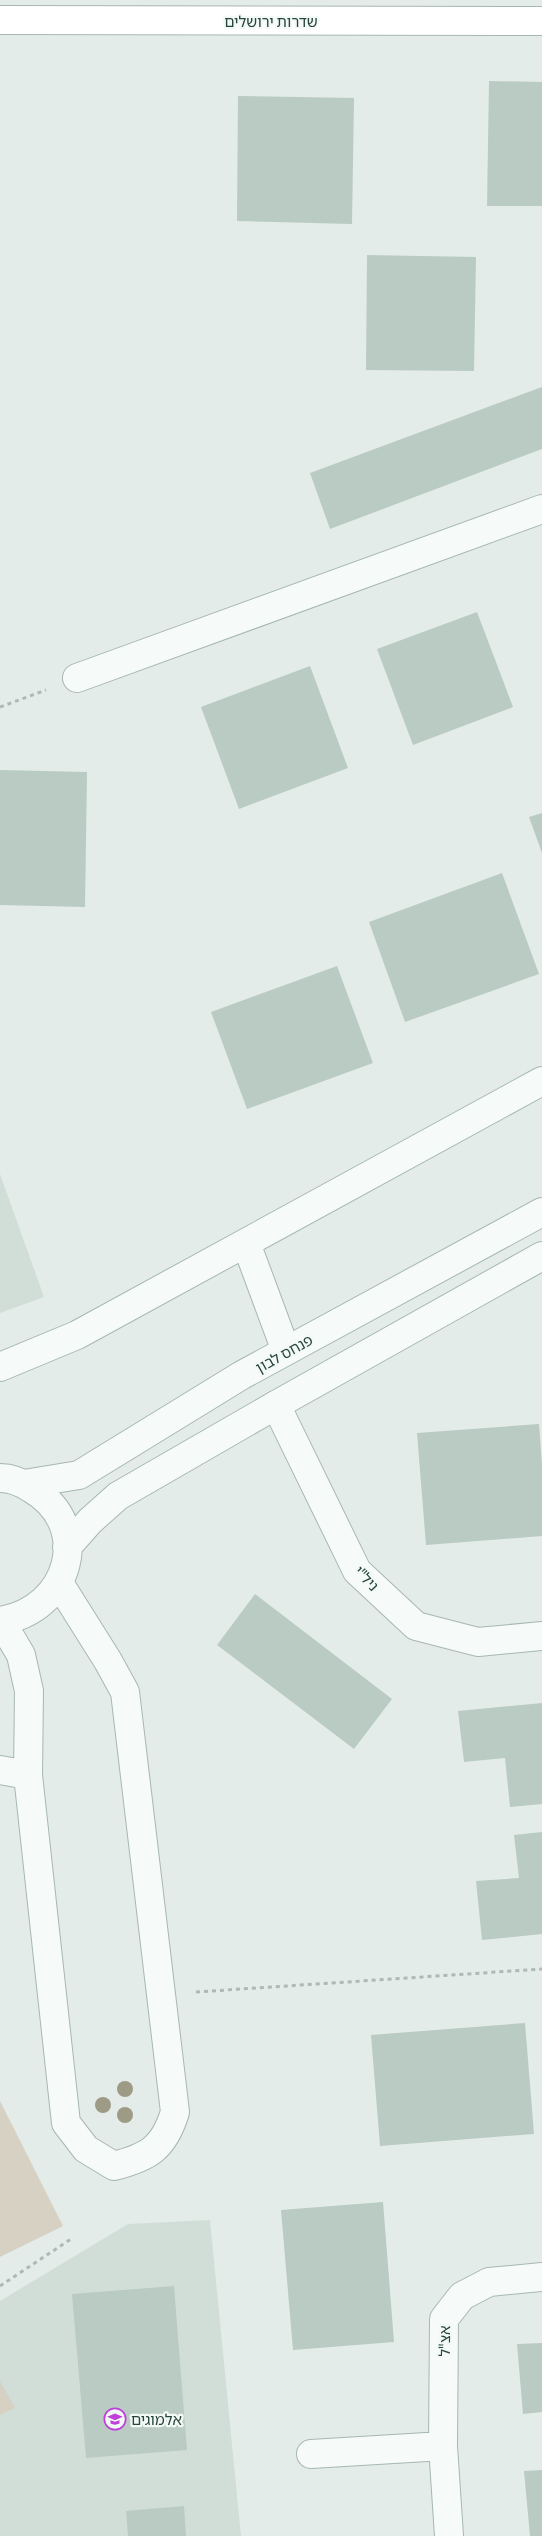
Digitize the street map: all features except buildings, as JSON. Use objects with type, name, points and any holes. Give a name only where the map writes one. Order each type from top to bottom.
[{"type":"main road","name":"שדרות ירושלים","points":[[0,20],[542,21]]},
{"type":"street","points":[[77,678],[542,509]]},
{"type":"street","points":[[0,1367],[77,1335],[542,1081]]},
{"type":"street","name":"פנחס לבון","points":[[12,1481],[79,1475],[286,1351],[542,1212]]},
{"type":"street","points":[[246,1243],[286,1351]]},
{"type":"street","points":[[67,1547],[90,1521],[118,1496],[542,1256]]},
{"type":"street","name":"ניל\"י","points":[[276,1405],[357,1571],[416,1626],[478,1642],[542,1636]]},
{"type":"street","points":[[12,1481],[41,1494],[55,1508],[64,1527],[67,1547],[66,1565],[59,1583],[49,1598],[35,1610],[18,1618],[0,1621],[21,1655],[30,1691],[28,1775],[66,2123],[86,2149],[114,2166],[138,2159],[155,2148],[169,2132],[175,2112],[125,1692],[108,1661],[59,1583]]},
{"type":"street","points":[[0,1770],[28,1775]]},
{"type":"street","name":"אצ\"ל","points":[[449,2536],[443,2446],[444,2319],[462,2296],[489,2282],[542,2277]]},
{"type":"street","points":[[311,2454],[443,2446]]},
{"type":"path","points":[[0,707],[77,678]]},
{"type":"path","points":[[161,1994],[542,1969]]},
{"type":"path","points":[[0,2286],[71,2239]]},
{"type":"shaded area","points":[[0,1174],[44,1297],[0,1313]]},
{"type":"shaded area","points":[[0,2101],[63,2226],[0,2257]]},
{"type":"shaded area","name":"אלמוגים","points":[[210,2220],[241,2536],[0,2536],[0,2301],[128,2224]]},
{"type":"shaded area","points":[[0,2381],[15,2408],[0,2415]]},
{"type":"place","name":"אלמוגים","points":[[115,2419]]}]
